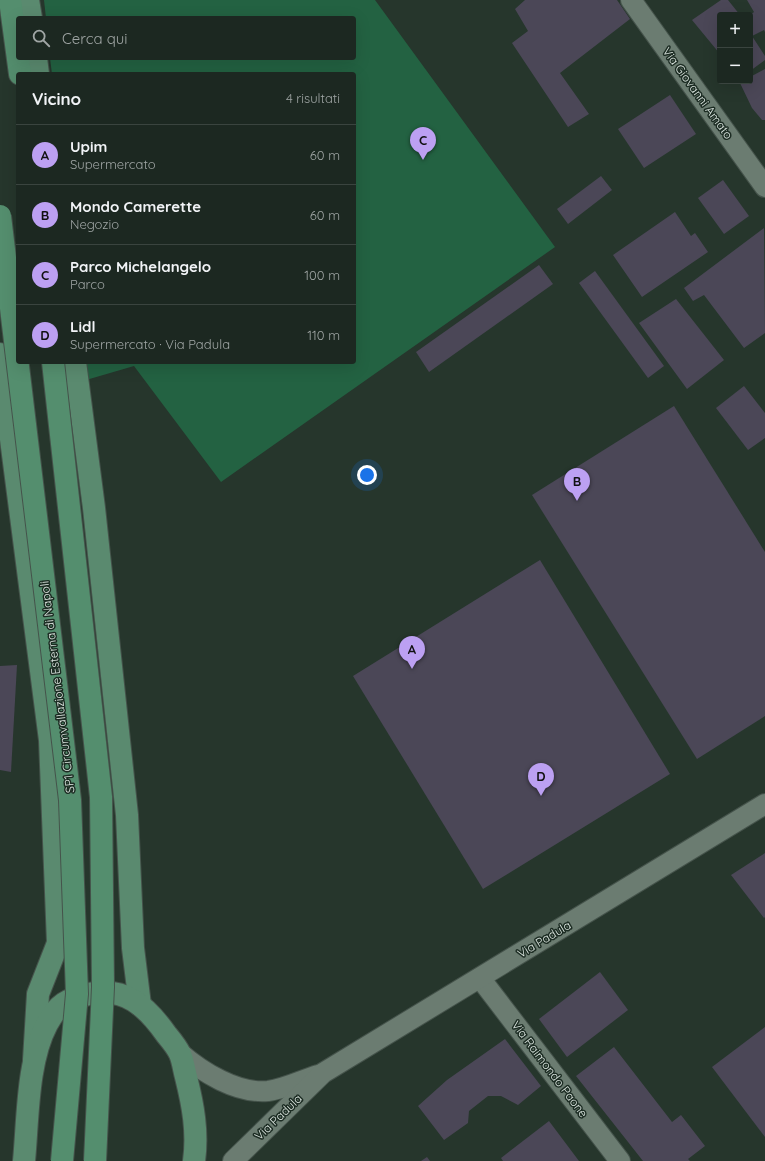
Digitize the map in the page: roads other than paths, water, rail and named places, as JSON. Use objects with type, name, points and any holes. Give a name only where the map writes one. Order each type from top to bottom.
[{"type":"highway","points":[[10,0],[16,44]]},
{"type":"highway","points":[[18,60],[20,72]]},
{"type":"highway","name":"SP1 Circumvallazione Esterna di Napoli","points":[[0,216],[16,349]]},
{"type":"highway","name":"SP1 Circumvallazione Esterna di Napoli","points":[[18,364],[70,800],[77,994],[62,1161]]},
{"type":"highway","points":[[53,364],[101,797],[103,987],[95,1161]]},
{"type":"main road","points":[[28,0],[31,16]]},
{"type":"main road","points":[[36,60],[38,72]]},
{"type":"main road","points":[[0,354],[50,740],[58,943],[38,994],[34,1060],[24,1161]]},
{"type":"main road","points":[[75,364],[94,508],[127,815],[133,948],[140,1005]]},
{"type":"main road","points":[[34,1060],[47,1025],[58,1008],[71,998],[97,992],[119,994],[132,999],[152,1015],[180,1053],[192,1104],[197,1142],[194,1161]]},
{"type":"street","name":"Via Giovanni Amato","points":[[631,0],[763,179]]},
{"type":"street","name":"Via Padula","points":[[180,1053],[196,1066],[223,1080],[238,1087],[258,1091],[270,1091],[323,1073],[765,804]]},
{"type":"street","name":"Via Raimondo Paone","points":[[480,978],[620,1161]]},
{"type":"street","name":"Via Padula","points":[[233,1161],[323,1073]]},
{"type":"place","name":"Parco Michelangelo","points":[[423,160]]},
{"type":"place","name":"Mondo Camerette","points":[[577,501]]},
{"type":"place","name":"Upim","points":[[412,669]]},
{"type":"place","name":"Lidl","points":[[541,796]]}]
